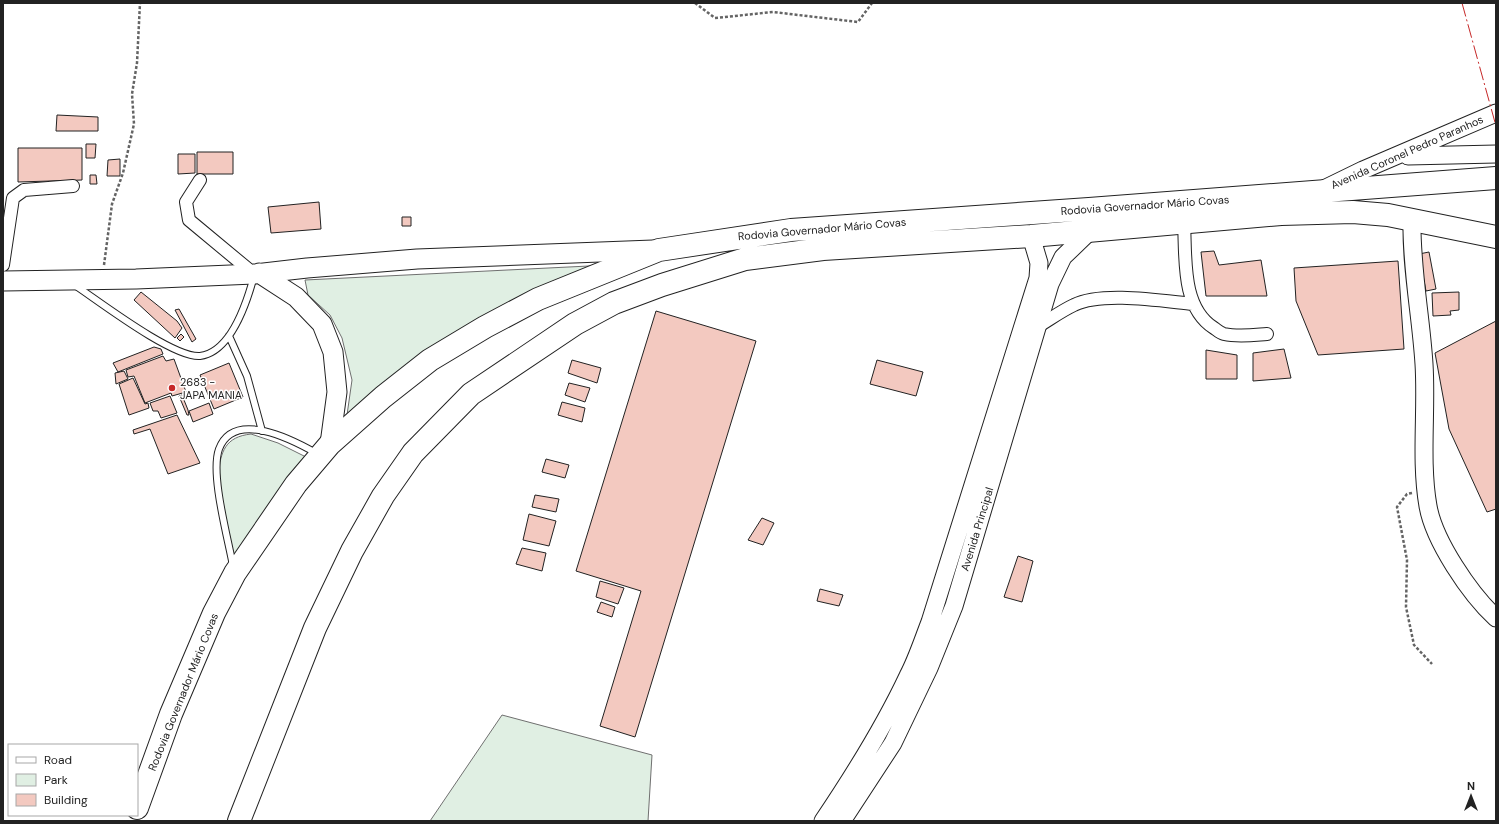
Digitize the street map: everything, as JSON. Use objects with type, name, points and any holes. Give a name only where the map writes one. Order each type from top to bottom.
[{"type":"highway","name":"Rodovia Governador Mário Covas","points":[[138,805],[171,714],[196,652],[235,573],[296,484],[325,449],[383,397],[430,360],[485,327],[575,283],[659,250],[791,230],[1496,178]]},
{"type":"highway","name":"Rodovia Governador Mário Covas","points":[[239,821],[315,628],[352,551],[384,496],[414,454],[472,394],[575,324],[614,303],[662,285],[744,260],[823,249],[1031,236],[1320,212],[1374,214],[1412,220],[1495,239]]},
{"type":"main road","points":[[4,277],[103,279],[257,274],[307,268],[417,259],[659,250]]},
{"type":"main road","points":[[257,274],[296,298],[322,324],[333,352],[337,392],[325,449]]},
{"type":"street","name":"Avenida Coronel Pedro Paranhos","points":[[1318,192],[1496,113]]},
{"type":"street","points":[[1398,156],[1496,154]]},
{"type":"street","points":[[200,180],[186,202],[189,220],[257,274]]},
{"type":"street","points":[[4,277],[13,198],[24,190],[73,186]]},
{"type":"street","points":[[1412,220],[1411,243],[1424,365],[1426,492],[1428,507],[1445,550],[1468,587],[1496,618]]},
{"type":"street","points":[[1184,223],[1188,277],[1193,304],[1198,315],[1222,334],[1238,336],[1267,334]]},
{"type":"street","name":"Avenida Principal","points":[[823,821],[856,773],[909,675],[1030,336],[1056,269],[1063,258],[1090,231]]},
{"type":"street","name":"Avenida Principal","points":[[842,821],[893,743],[941,640],[954,606],[1030,336],[1039,263],[1031,236]]},
{"type":"street","points":[[1030,336],[1074,304],[1094,299],[1119,298],[1193,304]]},
{"type":"lane","points":[[66,279],[169,347],[188,354],[199,356],[212,352],[229,336],[248,298],[257,274]]},
{"type":"lane","points":[[229,336],[247,376],[262,431]]},
{"type":"lane","points":[[235,573],[219,489],[217,468],[219,449],[226,438],[235,431],[248,429],[289,438],[325,449]]},
{"type":"path","points":[[103,279],[112,204],[123,173],[134,124],[132,94],[136,63],[140,3]]},
{"type":"path","points":[[695,3],[715,18],[773,12],[858,22],[872,3]]},
{"type":"path","points":[[1426,492],[1407,494],[1397,507],[1407,560],[1406,608],[1414,645],[1432,664]]},
{"type":"green space","points":[[609,265],[346,422],[352,380],[342,338],[330,315],[308,295],[305,280]]},
{"type":"green space","points":[[251,434],[278,443],[306,457],[234,565],[218,475],[223,452],[230,442],[235,438]]},
{"type":"green space","points":[[502,715],[652,755],[648,821],[430,821]]},
{"type":"building","points":[[57,115],[98,117],[98,131],[56,131]]},
{"type":"building","points":[[86,144],[96,144],[95,158],[86,158]]},
{"type":"building","points":[[18,148],[82,148],[82,180],[18,182]]},
{"type":"building","points":[[197,152],[233,152],[233,174],[197,174]]},
{"type":"building","points":[[178,154],[195,154],[195,173],[178,174]]},
{"type":"building","points":[[120,159],[120,176],[107,176],[108,160]]},
{"type":"building","points":[[90,175],[96,175],[97,184],[90,184]]},
{"type":"building","points":[[319,202],[321,229],[271,233],[268,207]]},
{"type":"building","points":[[402,217],[411,217],[411,226],[402,226]]},
{"type":"building","points":[[1214,251],[1219,265],[1261,260],[1267,296],[1206,296],[1201,252]]},
{"type":"building","points":[[1429,252],[1436,289],[1426,291],[1419,254]]},
{"type":"building","points":[[1398,261],[1404,349],[1318,355],[1296,301],[1294,268]]},
{"type":"building","points":[[141,292],[177,321],[182,328],[175,338],[134,300]]},
{"type":"building","points":[[1459,292],[1459,310],[1450,311],[1451,315],[1433,316],[1432,293]]},
{"type":"building","points":[[179,309],[196,339],[192,342],[175,310]]},
{"type":"building","points":[[656,311],[756,341],[635,737],[600,726],[641,591],[576,571]]},
{"type":"building","points":[[1496,321],[1496,509],[1487,512],[1449,429],[1435,353]]},
{"type":"building","points":[[181,334],[184,337],[180,341],[177,338]]},
{"type":"building","points":[[154,347],[161,349],[163,354],[118,372],[113,363]]},
{"type":"building","points":[[1284,349],[1291,378],[1253,381],[1253,353]]},
{"type":"building","points":[[1206,350],[1237,355],[1237,379],[1206,379]]},
{"type":"building","points":[[163,356],[166,361],[174,359],[186,392],[172,396],[171,393],[145,403],[134,376],[128,377],[126,370]]},
{"type":"building","points":[[572,360],[601,368],[597,383],[568,373]]},
{"type":"building","points":[[877,360],[923,372],[916,396],[870,384]]},
{"type":"building","points":[[229,363],[243,397],[214,409],[200,375]]},
{"type":"building","points":[[124,371],[128,379],[116,384],[115,373]]},
{"type":"building","points":[[133,378],[145,404],[148,403],[149,408],[129,415],[119,384]]},
{"type":"building","points":[[569,383],[590,388],[585,402],[565,395]]},
{"type":"building","points":[[182,395],[189,415],[187,415],[179,396]]},
{"type":"building","points":[[170,396],[177,413],[161,418],[158,411],[153,411],[150,403]]},
{"type":"building","points":[[562,402],[585,408],[582,422],[558,415]]},
{"type":"building","points":[[209,403],[213,414],[193,422],[189,411]]},
{"type":"building","points":[[177,415],[200,463],[168,474],[150,429],[134,434],[133,430]]},
{"type":"building","points":[[546,459],[569,465],[565,478],[542,472]]},
{"type":"building","points":[[535,495],[559,499],[556,512],[532,507]]},
{"type":"building","points":[[529,514],[556,521],[549,546],[523,540]]},
{"type":"building","points":[[762,518],[774,523],[763,545],[748,540]]},
{"type":"building","points":[[522,548],[546,553],[542,571],[516,564]]},
{"type":"building","points":[[1018,556],[1033,561],[1022,602],[1004,597]]},
{"type":"building","points":[[600,581],[624,588],[618,604],[596,597]]},
{"type":"building","points":[[820,589],[843,595],[839,606],[817,601]]},
{"type":"building","points":[[601,602],[615,607],[612,617],[597,612]]},
{"type":"power","points":[[1462,3],[1496,126]]},
{"type":"place","name":"2683 - JAPA MANIA","points":[[172,388]]}]
